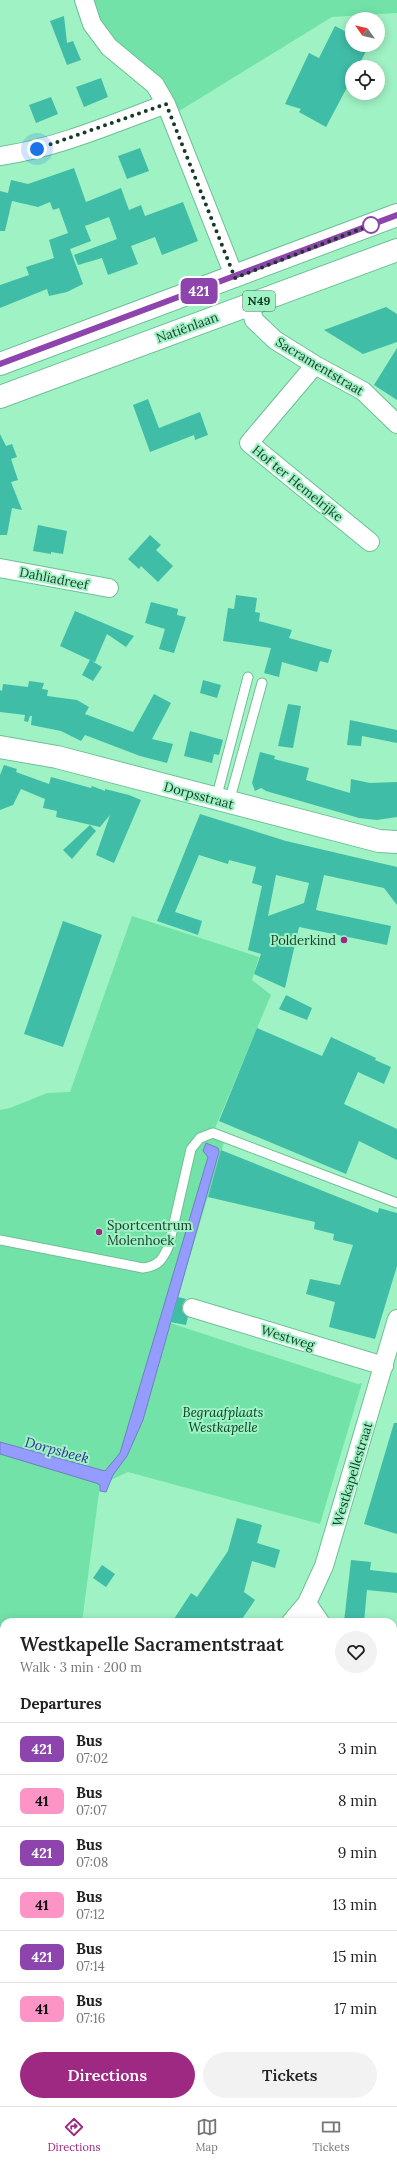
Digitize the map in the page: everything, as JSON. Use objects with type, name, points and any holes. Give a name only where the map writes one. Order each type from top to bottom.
[{"type":"main road","name":"N49","points":[[0,364],[235,278],[397,215]]},
{"type":"main road","name":"Natiënlaan","points":[[0,397],[397,250]]},
{"type":"main road","name":"Dorpsstraat","points":[[0,747],[57,757],[379,841],[397,842]]},
{"type":"street","points":[[84,0],[92,24],[109,47],[155,86],[166,104],[235,278]]},
{"type":"street","points":[[0,156],[26,153],[166,104]]},
{"type":"street","name":"Sacramentstraat","points":[[250,304],[254,320],[274,340],[315,365],[363,391],[397,424]]},
{"type":"street","name":"Hof ter Hemelrijke","points":[[315,365],[249,442],[370,542]]},
{"type":"street","name":"Dahliadreef","points":[[0,568],[109,588]]},
{"type":"street","name":"Westweg","points":[[192,1308],[384,1366]]},
{"type":"street","name":"Westkapellestraat","points":[[294,1618],[307,1603],[324,1566],[397,1319]]},
{"type":"street","points":[[307,1603],[317,1618]]},
{"type":"lane","points":[[222,801],[248,677]]},
{"type":"lane","points":[[222,801],[262,683]]},
{"type":"lane","points":[[0,1240],[143,1268],[156,1265],[163,1259],[169,1245],[191,1149],[200,1138],[213,1133],[397,1203]]},
{"type":"green space","points":[[84,0],[397,0],[397,13],[345,12],[345,16],[332,17],[171,116]]},
{"type":"green space","name":"Sportcentrum Molenhoek","points":[[132,916],[259,957],[252,980],[271,995],[213,1133],[224,1137],[223,1146],[170,1323],[358,1384],[362,1383],[320,1524],[128,1472],[100,1485],[83,1618],[0,1618],[0,1110],[10,1108],[47,1093],[70,1092]]},
{"type":"water","points":[[206,1143],[218,1148],[219,1152],[143,1420],[127,1456],[113,1475],[106,1492],[100,1491],[100,1485],[96,1483],[0,1454],[0,1442],[105,1471],[120,1453],[208,1157],[203,1151]]},
{"type":"building","points":[[64,16],[67,43],[73,41],[81,60],[67,65],[50,21]]},
{"type":"building","points":[[335,26],[345,31],[345,52],[366,52],[362,60],[345,60],[345,91],[326,127],[299,112],[301,109],[285,104],[309,53],[319,58]]},
{"type":"building","points":[[101,78],[108,97],[84,107],[76,87]]},
{"type":"building","points":[[51,97],[58,114],[36,123],[29,105]]},
{"type":"building","points":[[140,148],[149,171],[127,179],[118,156]]},
{"type":"building","points":[[74,168],[86,202],[121,188],[129,210],[141,205],[145,216],[183,202],[198,241],[162,255],[155,237],[131,246],[138,264],[108,275],[102,258],[78,265],[74,255],[117,239],[109,217],[85,226],[91,241],[70,249],[83,284],[67,292],[49,296],[47,289],[0,308],[0,285],[29,275],[26,267],[54,258],[49,240],[68,233],[59,208],[53,210],[50,202],[38,207],[12,201],[5,231],[0,231],[0,191],[8,193],[11,180],[28,184]]},
{"type":"building","points":[[386,307],[397,314],[397,342],[363,354],[324,330]]},
{"type":"building","points":[[397,348],[397,400],[374,385]]},
{"type":"building","points":[[148,399],[159,428],[200,412],[208,435],[195,440],[194,435],[150,452],[133,405]]},
{"type":"building","points":[[0,434],[6,446],[12,444],[17,457],[11,459],[18,480],[11,482],[22,510],[12,508],[7,535],[0,535]]},
{"type":"building","points":[[38,525],[67,531],[63,554],[33,551]]},
{"type":"building","points":[[150,535],[161,545],[156,550],[173,566],[158,582],[141,566],[139,569],[128,559]]},
{"type":"building","points":[[236,595],[257,598],[255,612],[260,613],[259,621],[292,630],[289,638],[332,650],[328,663],[320,661],[317,672],[282,662],[279,677],[264,673],[271,648],[223,641],[228,608],[234,609]]},
{"type":"building","points":[[151,602],[178,609],[177,615],[186,617],[174,653],[159,649],[165,629],[145,623]]},
{"type":"building","points":[[75,611],[134,636],[126,647],[107,634],[95,662],[92,661],[102,667],[93,681],[82,675],[90,660],[60,646]]},
{"type":"building","points":[[203,680],[221,685],[217,698],[200,693]]},
{"type":"building","points":[[29,681],[44,683],[42,689],[48,690],[47,696],[77,700],[89,707],[85,714],[133,732],[154,694],[171,703],[152,739],[173,744],[167,763],[140,756],[85,735],[81,741],[61,731],[31,725],[32,716],[30,716],[28,722],[24,721],[25,715],[0,712],[0,690],[2,691],[3,684],[28,687]]},
{"type":"building","points":[[288,704],[301,706],[293,748],[278,746]]},
{"type":"building","points":[[350,720],[397,730],[397,743],[362,736],[361,746],[347,745]]},
{"type":"building","points":[[190,731],[223,740],[219,755],[214,754],[212,763],[184,756]]},
{"type":"building","points":[[260,752],[275,756],[274,759],[309,768],[306,780],[350,793],[351,779],[370,783],[397,782],[397,817],[377,820],[359,818],[266,791],[261,788],[255,791],[252,783]]},
{"type":"building","points":[[4,765],[17,769],[16,772],[49,784],[51,777],[91,788],[92,786],[105,791],[105,789],[129,795],[141,800],[114,863],[96,855],[110,815],[100,827],[56,817],[57,811],[43,808],[45,799],[21,789],[13,805],[0,810],[0,775]]},
{"type":"building","points":[[200,814],[286,841],[397,867],[397,905],[384,888],[324,875],[316,910],[391,926],[387,945],[299,927],[285,988],[254,974],[261,954],[248,950],[262,886],[252,883],[256,867],[229,860],[228,864],[199,855],[175,912],[202,921],[198,935],[157,921]],"holes":[[[276,875],[309,883],[304,903],[268,916]]]},
{"type":"building","points":[[90,825],[96,831],[72,859],[63,850]]},
{"type":"building","points":[[63,921],[102,935],[63,1047],[24,1034]]},
{"type":"building","points":[[286,995],[312,1008],[307,1020],[279,1009]]},
{"type":"building","points":[[257,1028],[322,1056],[331,1037],[376,1058],[375,1060],[391,1067],[384,1084],[358,1072],[344,1104],[397,1129],[397,1160],[359,1141],[346,1174],[219,1121]]},
{"type":"building","points":[[221,1150],[378,1213],[379,1208],[397,1213],[397,1266],[375,1339],[329,1327],[335,1302],[306,1294],[310,1279],[340,1285],[353,1245],[333,1240],[334,1234],[314,1229],[315,1222],[208,1197]]},
{"type":"building","points":[[178,1297],[186,1299],[182,1305],[182,1311],[188,1317],[186,1325],[170,1322]]},
{"type":"building","points":[[394,1423],[397,1423],[397,1534],[364,1524]]},
{"type":"building","points":[[237,1518],[262,1525],[257,1543],[280,1550],[275,1568],[252,1561],[244,1592],[255,1600],[243,1618],[175,1618],[191,1593],[197,1597],[228,1551]]},
{"type":"building","points":[[351,1560],[371,1562],[370,1570],[397,1573],[397,1593],[367,1590],[364,1618],[344,1618]]},
{"type":"building","points":[[102,1565],[115,1574],[106,1587],[93,1578]]},
{"type":"bus line","name":"421","points":[[0,364],[235,278],[397,215]]},
{"type":"place","name":"Polderkind","points":[[344,940]]},
{"type":"place","name":"Sportcentrum Molenhoek","points":[[99,1232]]},
{"type":"route","points":[[37,149],[61,142],[166,104],[194,171],[235,278],[371,225]]},
{"type":"park label","name":"Begraafplaats Westkapelle","points":[[223,1420]]},
{"type":"water label","name":"Dorpsbeek","points":[[57,1450]]}]
